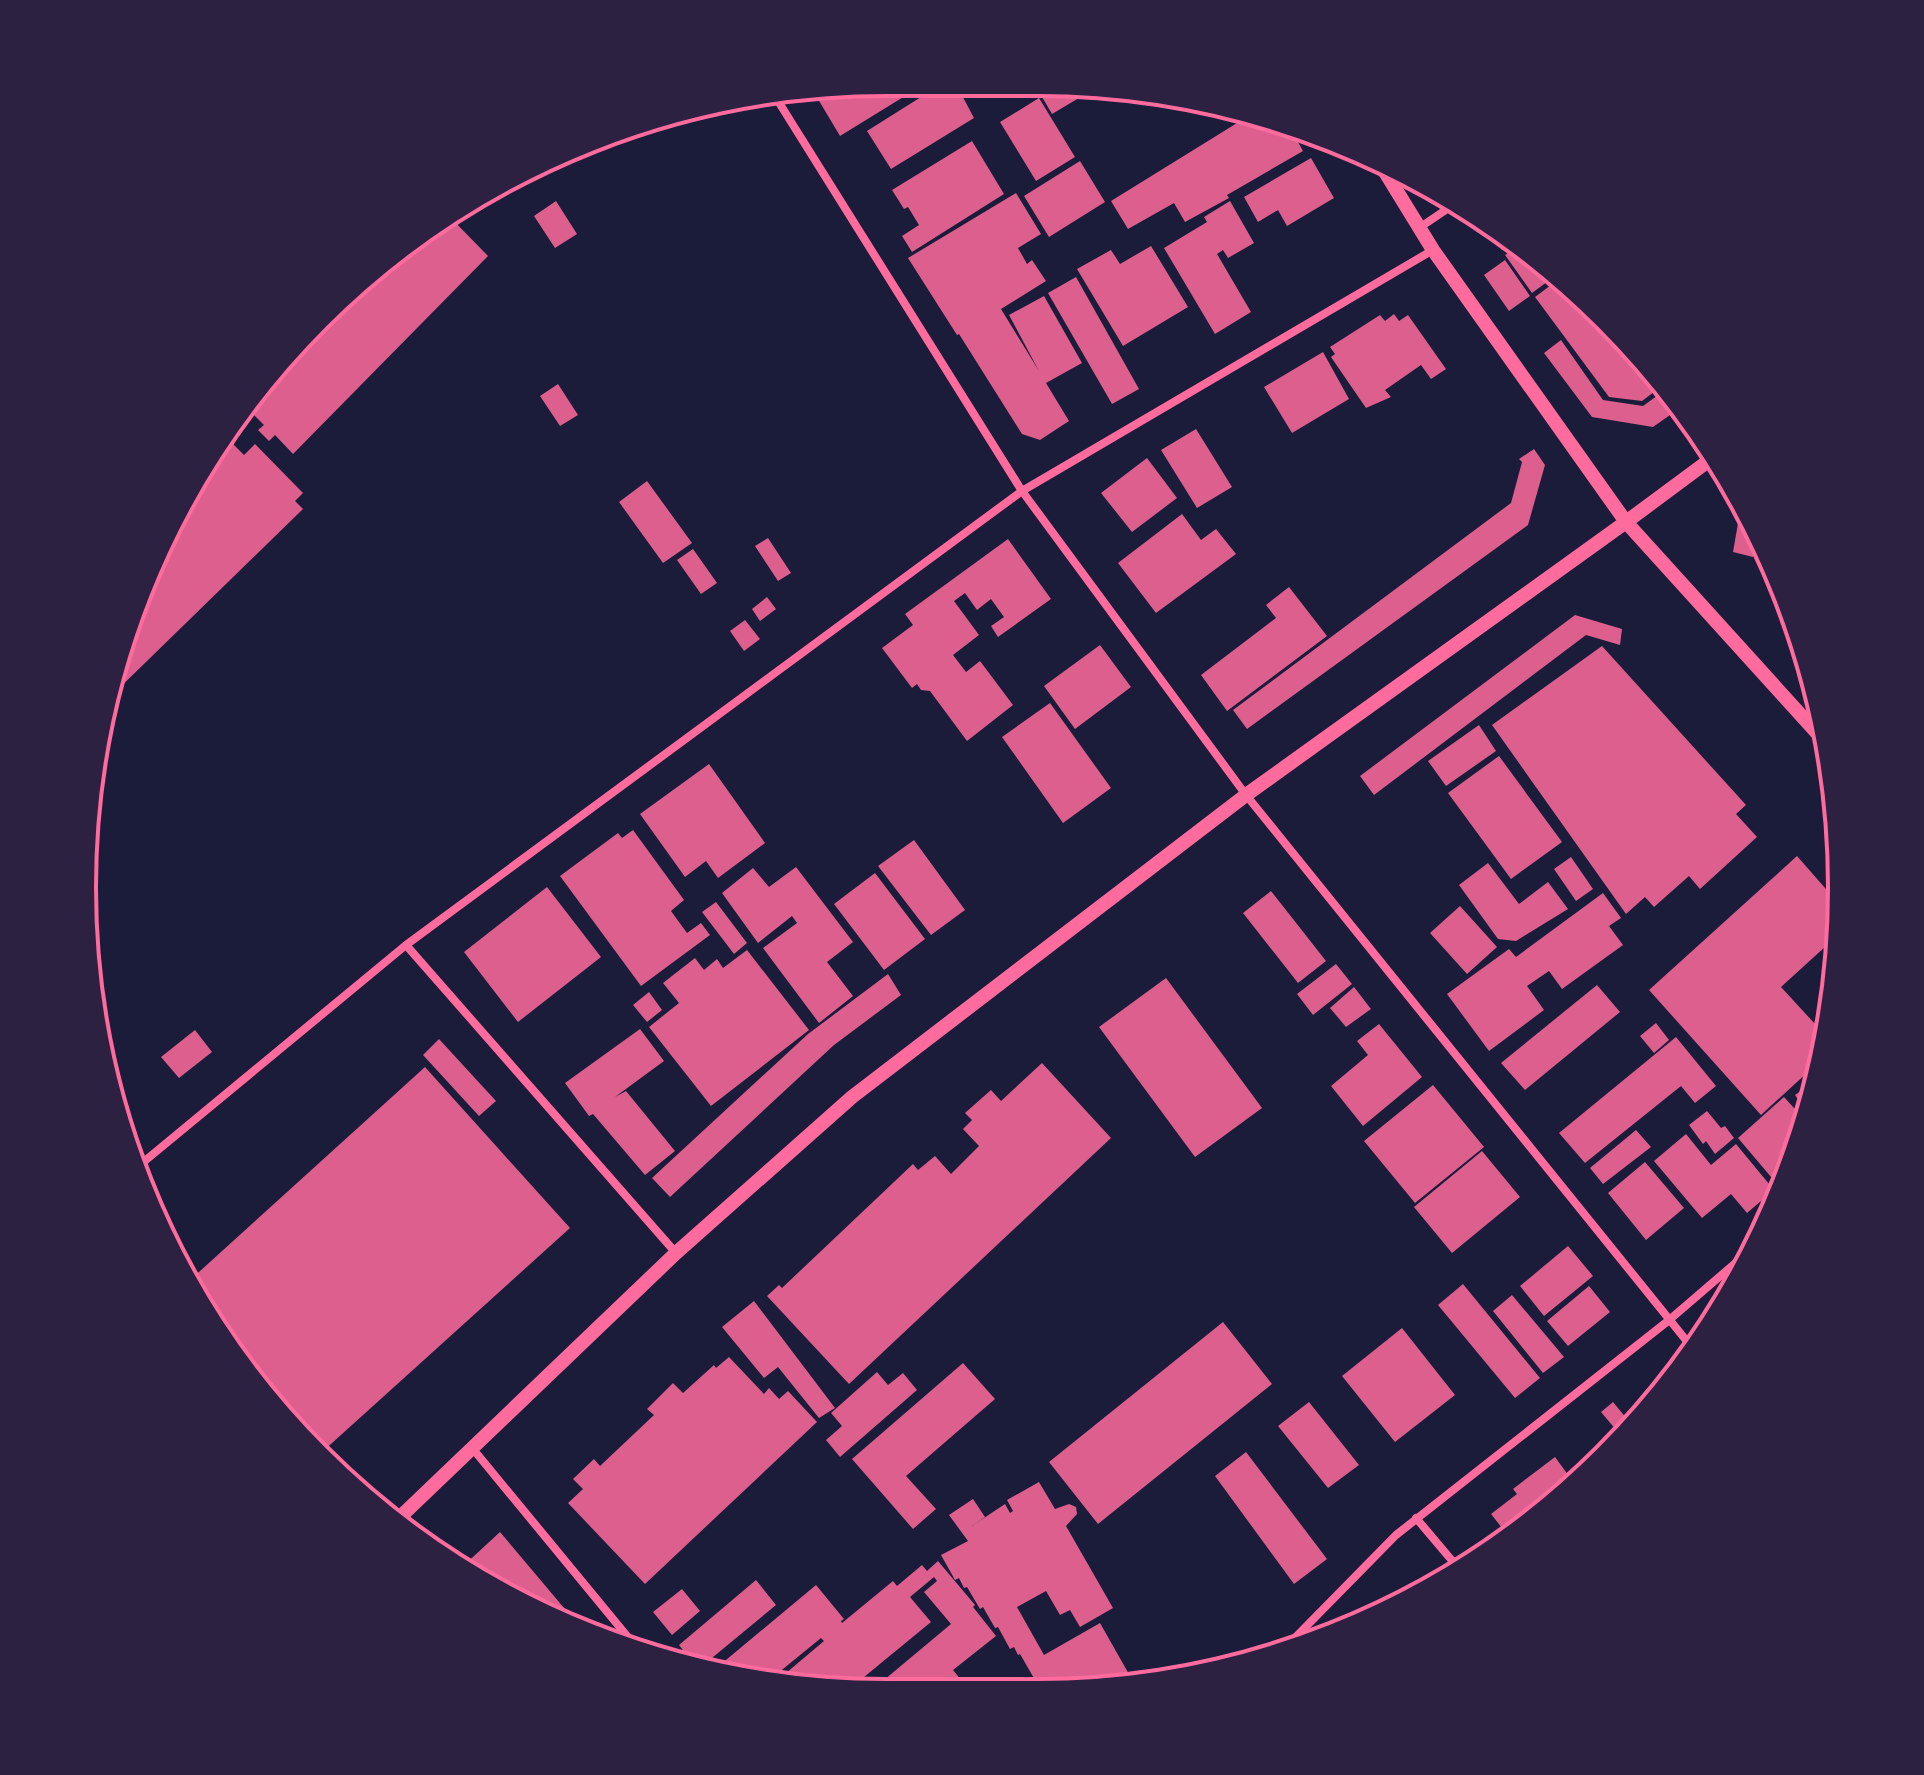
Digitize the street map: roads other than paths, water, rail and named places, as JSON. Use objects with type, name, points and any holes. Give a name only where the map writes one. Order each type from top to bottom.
[{"type":"street","points":[[780,104],[1022,491],[1246,795],[1685,1340]]},
{"type":"street","points":[[1390,179],[1433,250],[1626,522],[1812,727]]},
{"type":"street","points":[[1419,228],[1445,210]]},
{"type":"street","points":[[145,1161],[406,945],[1022,491],[1433,250]]},
{"type":"street","points":[[404,1513],[676,1253],[852,1097],[1246,795],[1705,464]]},
{"type":"street","points":[[406,945],[676,1253]]},
{"type":"street","points":[[1299,1634],[1416,1518],[1668,1321],[1730,1268]]},
{"type":"street","points":[[473,1449],[626,1634]]},
{"type":"street","points":[[1416,1518],[1452,1561]]}]
